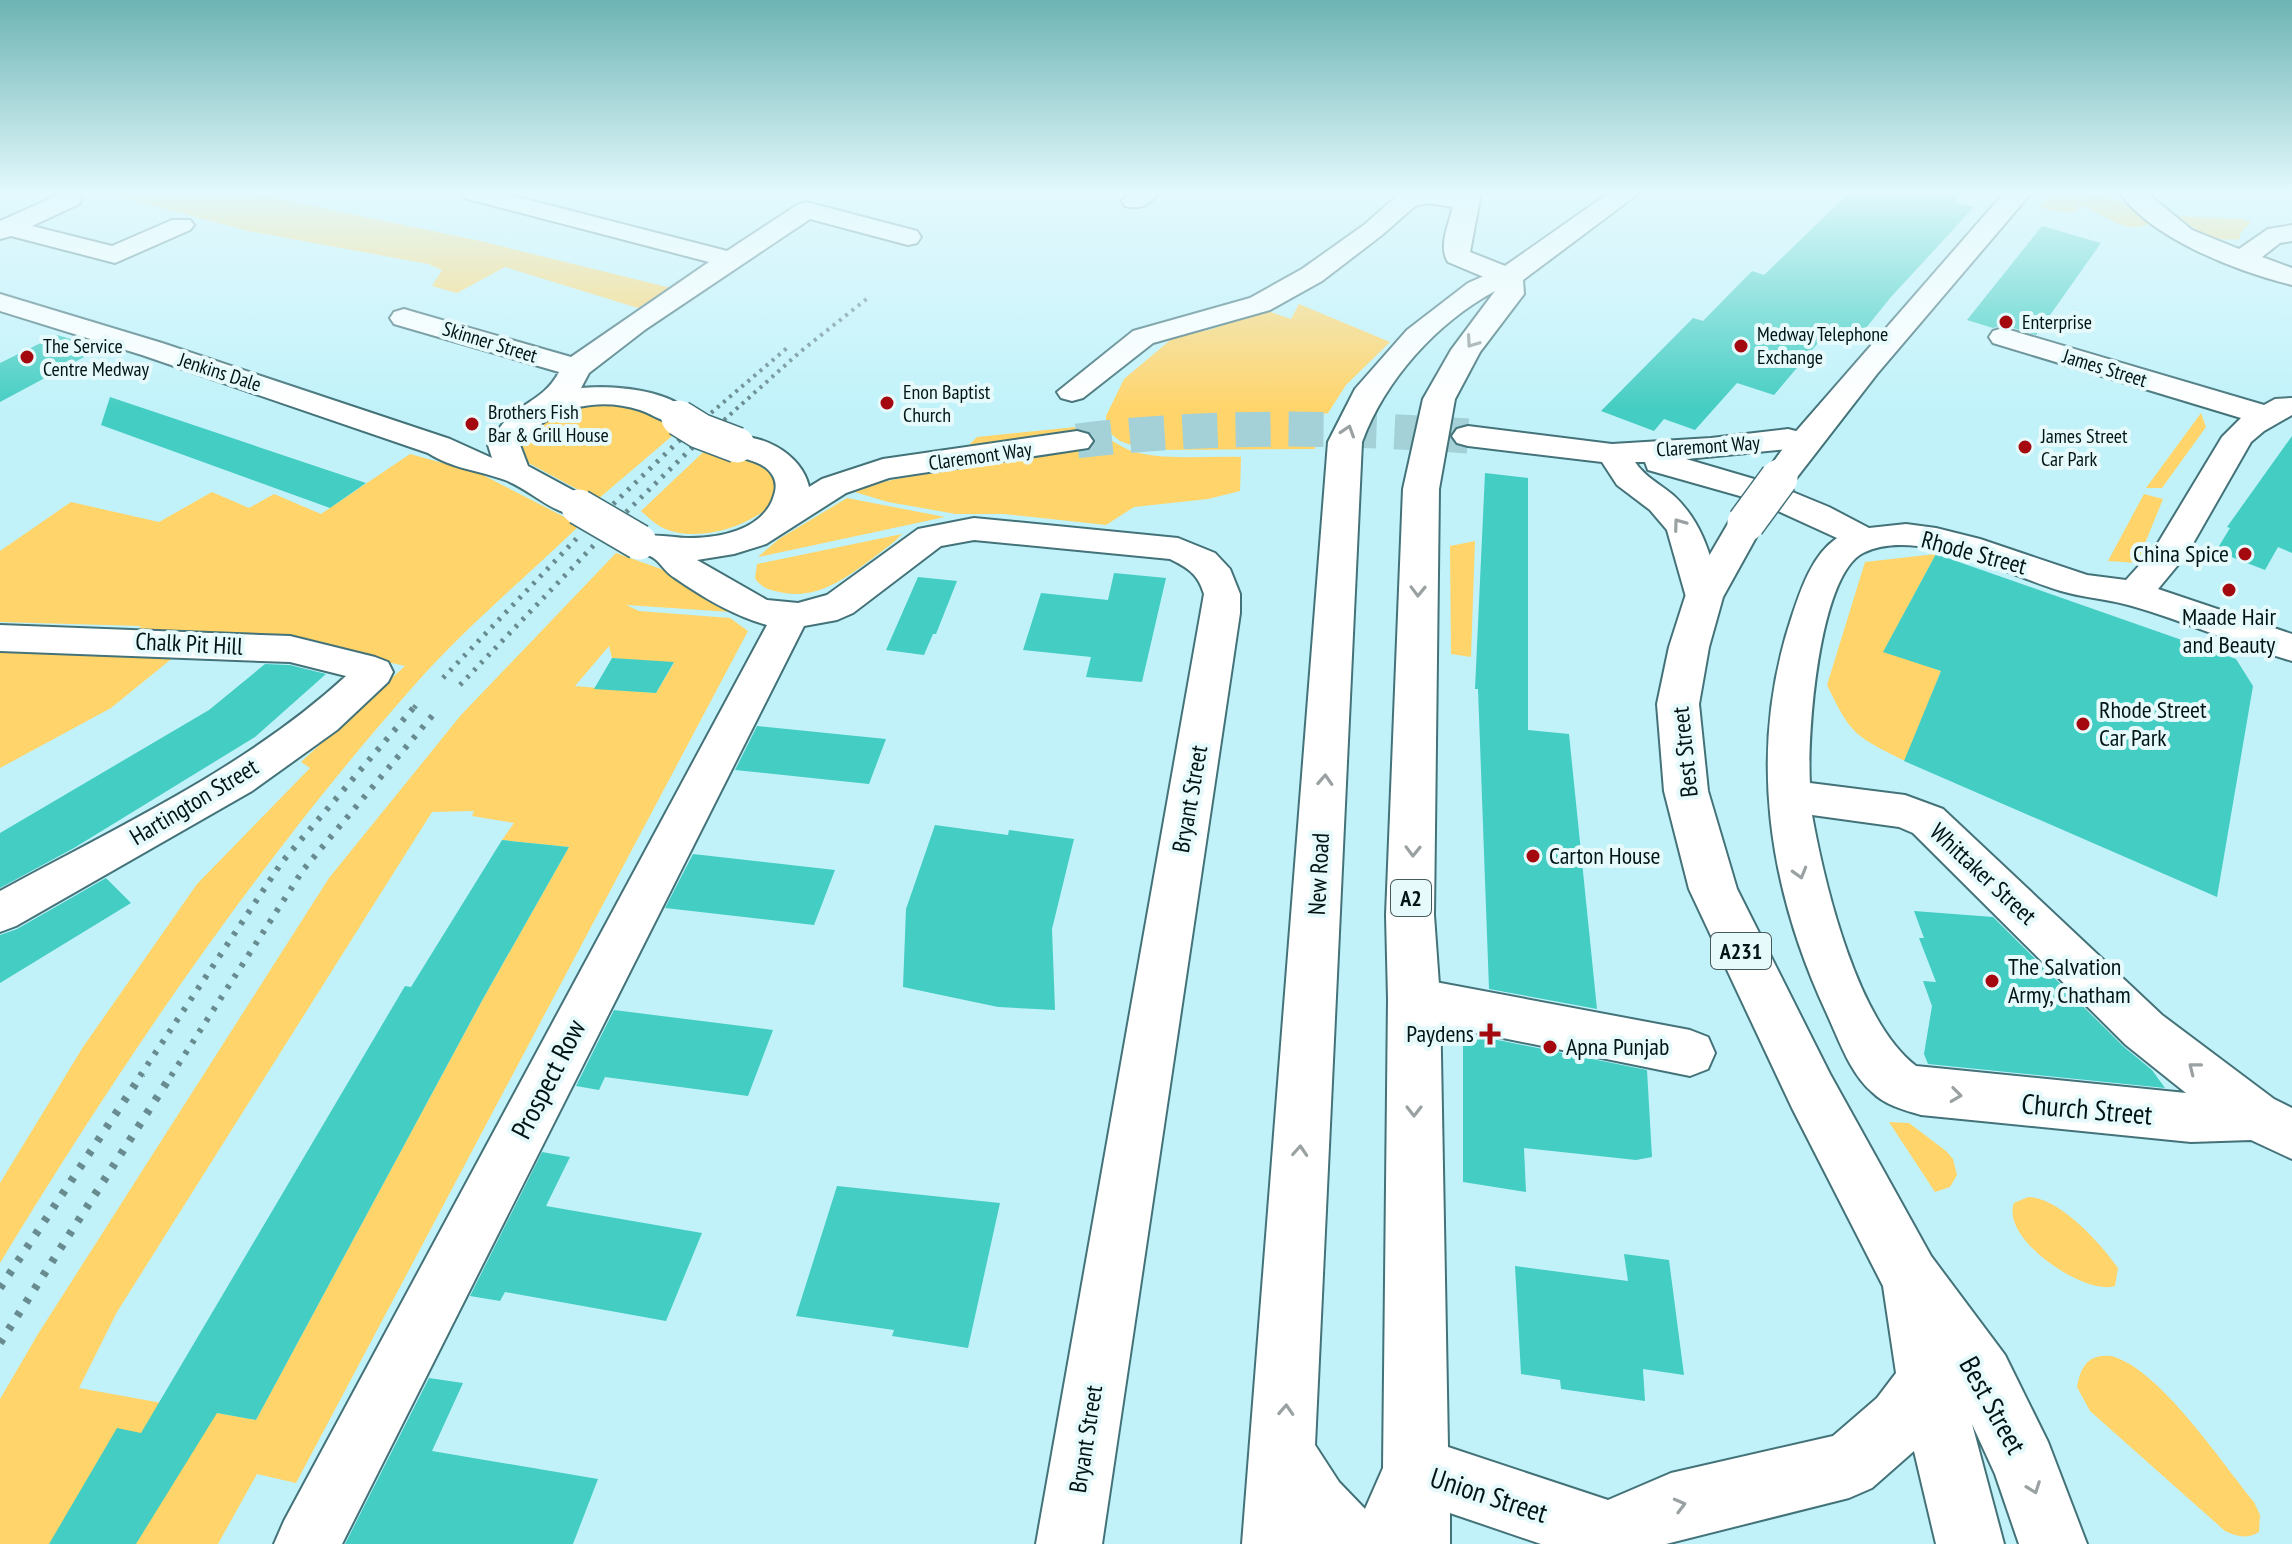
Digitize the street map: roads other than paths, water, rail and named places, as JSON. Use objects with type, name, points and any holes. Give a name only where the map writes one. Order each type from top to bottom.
[{"type":"main road","name":"New Road","points":[[1276,1544],[1284,1457],[1342,454],[1355,414],[1383,373],[1416,340],[1482,286],[1508,277],[1525,265]]},
{"type":"main road","name":"Best Street","points":[[1956,265],[1804,443],[1746,523],[1704,597],[1689,647],[1678,704],[1686,791],[1713,889],[1811,1091],[1910,1277],[1983,1377],[2025,1465],[2053,1544]]},
{"type":"main road","name":"A2","points":[[1416,1544],[1414,999],[1410,915],[1421,489],[1439,399],[1466,350],[1510,294],[1508,277]]},
{"type":"main road","name":"Best Street","points":[[1910,1277],[1929,1381],[1970,1544]]},
{"type":"main road","points":[[1623,1539],[1671,1507],[1849,1465],[1900,1421],[1929,1381]]},
{"type":"main road","points":[[1284,1457],[1315,1506],[1351,1544]]},
{"type":"main road","name":"Union Street","points":[[1384,1544],[1415,1471],[1461,1483],[1623,1539]]},
{"type":"street","points":[[547,408],[565,390],[584,362],[636,323],[724,265]]},
{"type":"street","points":[[1052,367],[1081,385],[1143,337],[1260,304],[1325,265]]},
{"type":"street","points":[[1479,265],[1508,277]]},
{"type":"street","points":[[2257,265],[2292,277]]},
{"type":"street","name":"Jenkins Dale","points":[[0,302],[152,349],[439,446],[451,455],[494,469],[513,471],[579,507]]},
{"type":"street","name":"Skinner Street","points":[[404,318],[584,362]]},
{"type":"street","name":"James Street","points":[[2003,337],[2207,399],[2216,408],[2271,414]]},
{"type":"street","points":[[584,362],[593,374],[629,396]]},
{"type":"street","points":[[547,408],[583,397],[629,396]]},
{"type":"street","name":"Claremont Way","points":[[629,396],[656,404],[700,431],[771,457],[822,466],[883,469]]},
{"type":"street","name":"Jenkins Dale","points":[[439,446],[491,439],[514,430],[547,408]]},
{"type":"street","points":[[2134,594],[2169,554],[2238,437],[2271,414]]},
{"type":"street","points":[[513,471],[504,445],[514,430]]},
{"type":"street","name":"Claremont Way","points":[[1468,436],[1612,454],[1711,448],[1788,439],[1804,443]]},
{"type":"street","name":"Claremont Way","points":[[766,527],[839,484],[883,469],[1077,441]]},
{"type":"street","points":[[1612,454],[1674,466],[1735,484],[1830,519],[1865,540]]},
{"type":"street","name":"Claremont Way","points":[[1612,454],[1629,478],[1662,503],[1684,528],[1704,597]]},
{"type":"street","points":[[729,594],[726,571],[736,550],[766,527],[789,500],[793,481],[771,457]]},
{"type":"street","name":"Bryant Street","points":[[579,507],[654,546],[684,568],[763,613],[791,615],[833,608],[924,540],[974,529],[1167,546],[1207,565],[1221,589],[1221,613],[1069,1544]]},
{"type":"street","points":[[654,546],[706,549],[766,527]]},
{"type":"street","name":"Rhode Street","points":[[1865,540],[1904,535],[1934,540],[2084,586],[2134,594],[2292,648]]},
{"type":"street","points":[[1787,796],[1790,716],[1811,613],[1843,550],[1865,540]]},
{"type":"street","name":"Prospect Row","points":[[307,1544],[791,615]]},
{"type":"street","name":"Chalk Pit Hill","points":[[0,638],[153,641],[290,649],[374,672]]},
{"type":"street","name":"Hartington Street","points":[[0,913],[237,780],[323,720],[374,672]]},
{"type":"street","name":"Whittaker Street","points":[[1787,796],[1905,811],[1939,829],[2144,1030],[2274,1125]]},
{"type":"street","name":"Church Street","points":[[1787,796],[1796,860],[1820,943],[1850,1013],[1884,1073],[1894,1082],[1913,1090],[1995,1100],[2274,1125]]},
{"type":"street","points":[[1414,999],[1690,1053]]},
{"type":"tunnel","points":[[1077,441],[1175,432],[1272,429],[1468,436]]},
{"type":"railway","points":[[724,420],[800,352],[869,297]]},
{"type":"railway","points":[[705,418],[787,348]]},
{"type":"railway","points":[[719,424],[726,418]]},
{"type":"railway","points":[[606,511],[685,435]]},
{"type":"railway","points":[[619,519],[699,441]]},
{"type":"railway","points":[[443,678],[579,536]]},
{"type":"railway","points":[[460,685],[595,544]]},
{"type":"railway","points":[[414,708],[418,703]]},
{"type":"railway","points":[[140,1076],[282,862],[415,706]]},
{"type":"railway","points":[[171,1076],[303,870],[437,710]]},
{"type":"railway","points":[[0,1288],[142,1074]]},
{"type":"railway","points":[[0,1343],[172,1074]]},
{"type":"place","name":"Enterprise","points":[[2006,322]]},
{"type":"place","name":"Medway Telephone Exchange","points":[[1741,346]]},
{"type":"place","name":"The Service Centre Medway","points":[[27,357]]},
{"type":"place","name":"Enon Baptist Church","points":[[887,403]]},
{"type":"place","name":"Brothers Fish Bar & Grill House","points":[[472,424]]},
{"type":"place","name":"James Street Car Park","points":[[2025,447]]},
{"type":"place","name":"China Spice","points":[[2245,554]]},
{"type":"place","name":"Maade Hair and Beauty","points":[[2229,590]]},
{"type":"place","name":"Rhode Street Car Park","points":[[2083,724]]},
{"type":"place","name":"Carton House","points":[[1533,856]]},
{"type":"place","name":"The Salvation Army, Chatham","points":[[1992,981]]},
{"type":"place","name":"Paydens","points":[[1490,1034]]},
{"type":"place","name":"Apna Punjab","points":[[1550,1047]]}]
